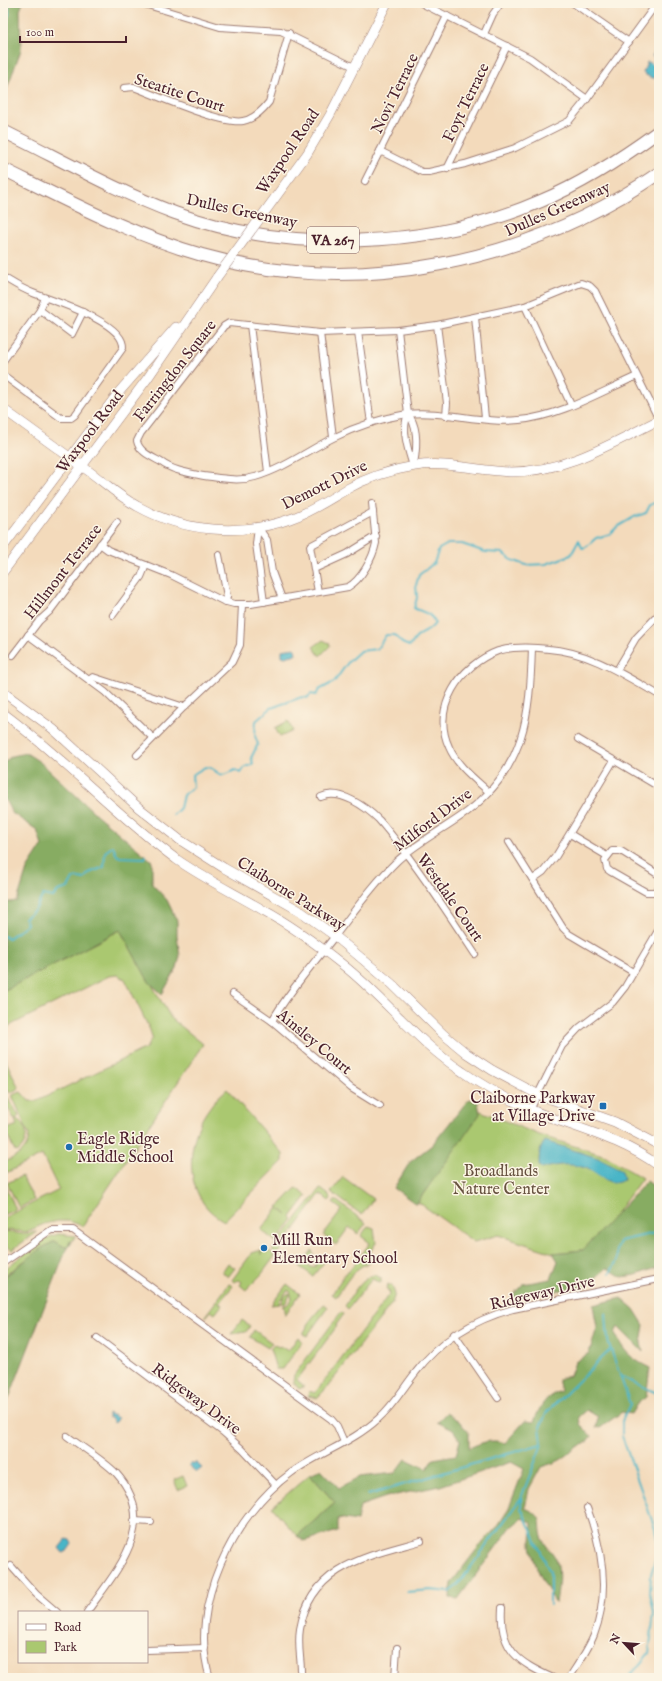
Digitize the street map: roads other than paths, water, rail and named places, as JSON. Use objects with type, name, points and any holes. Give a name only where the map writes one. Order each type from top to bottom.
[{"type":"highway","name":"Dulles Greenway","points":[[3,131],[134,196],[176,213],[244,230],[301,239],[330,240],[393,238],[420,235],[463,226],[524,208],[588,178],[634,150],[659,131]]},
{"type":"highway","name":"Dulles Greenway","points":[[3,169],[124,228],[185,250],[251,265],[282,270],[330,273],[366,273],[410,268],[483,255],[556,230],[614,202],[659,174]]},
{"type":"street","points":[[141,3],[220,27],[268,29],[289,33],[354,67]]},
{"type":"street","name":"Waxpool Road","points":[[3,572],[147,379],[195,306],[307,154],[330,115],[387,3]]},
{"type":"street","points":[[484,34],[493,14],[501,3]]},
{"type":"street","points":[[573,3],[629,42]]},
{"type":"street","points":[[380,151],[422,172],[447,169],[515,148],[569,121],[587,99],[657,3]]},
{"type":"street","points":[[423,4],[530,58],[587,99]]},
{"type":"street","name":"Novi Terrace","points":[[365,181],[447,16]]},
{"type":"street","name":"Steatite Court","points":[[124,88],[134,88],[225,121],[242,122],[251,119],[264,109],[269,102],[289,33]]},
{"type":"street","name":"Foyt Terrace","points":[[447,169],[507,46]]},
{"type":"street","points":[[3,277],[20,287],[83,312],[118,336],[123,344],[123,348],[75,415],[71,418],[61,418],[3,375]]},
{"type":"street","name":"Farringdon Square","points":[[637,376],[560,411],[538,418],[518,421],[408,414],[371,423],[333,438],[268,472],[254,477],[237,479],[189,474],[163,464],[141,449],[137,441],[141,433],[224,326],[235,322],[320,333],[398,330],[437,325],[526,306],[581,283],[590,286],[595,291],[659,420]]},
{"type":"street","points":[[3,361],[40,310],[46,298]]},
{"type":"street","name":"Waxpool Road","points":[[3,547],[119,392],[195,306]]},
{"type":"street","points":[[526,306],[571,405]]},
{"type":"street","points":[[40,310],[72,334],[83,312]]},
{"type":"street","points":[[475,317],[485,418]]},
{"type":"street","points":[[250,325],[268,472]]},
{"type":"street","points":[[437,325],[447,403],[446,416]]},
{"type":"street","points":[[398,330],[408,414],[413,420],[417,449],[413,466]]},
{"type":"street","points":[[358,332],[371,423]]},
{"type":"street","points":[[320,333],[333,438]]},
{"type":"street","name":"Demott Drive","points":[[3,409],[136,506],[188,526],[220,530],[258,528],[290,519],[308,512],[364,480],[382,473],[413,466],[450,465],[512,472],[548,468],[582,458],[659,420]]},
{"type":"street","points":[[100,544],[108,550],[146,565],[226,602],[242,605],[264,602],[348,587],[358,580],[375,549],[376,536],[372,503]]},
{"type":"street","points":[[318,592],[310,546],[373,512]]},
{"type":"street","name":"Hillmont Terrace","points":[[13,655],[39,621],[50,611],[117,522]]},
{"type":"street","points":[[258,528],[267,540],[272,572],[282,599]]},
{"type":"street","points":[[258,528],[256,544],[264,602]]},
{"type":"street","points":[[314,569],[347,554],[376,536]]},
{"type":"street","points":[[219,555],[227,596],[226,602]]},
{"type":"street","points":[[113,615],[141,577],[146,565]]},
{"type":"street","points":[[261,574],[272,572]]},
{"type":"street","points":[[137,755],[184,706],[232,662],[240,645],[242,605]]},
{"type":"street","points":[[617,670],[636,638],[659,614]]},
{"type":"street","points":[[28,635],[105,692],[153,738]]},
{"type":"street","points":[[489,792],[460,766],[449,748],[444,728],[444,713],[448,699],[459,678],[477,661],[499,651],[511,648],[532,648],[568,652],[586,656],[617,670],[659,696]]},
{"type":"street","name":"Milford Drive","points":[[272,1021],[324,950],[379,881],[406,854],[466,812],[489,792],[508,766],[525,727],[531,690],[532,648]]},
{"type":"street","points":[[89,680],[93,677],[184,706]]},
{"type":"street","name":"Claiborne Parkway","points":[[3,692],[53,729],[139,808],[180,840],[224,868],[300,911],[335,936],[387,979],[443,1034],[466,1053],[492,1070],[538,1094],[615,1122],[659,1145]]},
{"type":"street","name":"Claiborne Parkway","points":[[3,714],[55,754],[116,811],[161,847],[205,877],[288,925],[324,950],[356,976],[445,1059],[494,1092],[530,1110],[598,1133],[637,1152],[659,1166]]},
{"type":"street","points":[[578,739],[659,787]]},
{"type":"street","points":[[533,879],[551,864],[614,760]]},
{"type":"street","name":"Westdale Court","points":[[320,797],[327,794],[334,794],[358,804],[379,820],[406,854],[475,954]]},
{"type":"street","points":[[570,834],[607,856]]},
{"type":"street","points":[[509,842],[563,928],[569,934],[633,972]]},
{"type":"street","points":[[659,875],[621,851],[612,852],[607,856],[606,865],[611,872],[646,892],[654,892],[659,888]]},
{"type":"street","points":[[530,1110],[562,1046],[579,1028],[613,1002],[659,929]]},
{"type":"street","name":"Ainsley Court","points":[[233,994],[272,1021],[351,1088],[380,1106]]},
{"type":"street","points":[[3,1263],[51,1230],[73,1230],[330,1419],[337,1426],[344,1442]]},
{"type":"street","name":"Ridgeway Drive","points":[[210,1678],[205,1648],[205,1630],[210,1598],[224,1556],[243,1523],[276,1485],[306,1462],[359,1434],[384,1414],[398,1398],[426,1359],[454,1334],[481,1319],[496,1313],[659,1279]]},
{"type":"street","points":[[454,1334],[498,1398]]},
{"type":"street","name":"Ridgeway Drive","points":[[97,1338],[223,1432],[242,1449],[276,1485]]},
{"type":"street","points":[[67,1436],[116,1473],[129,1494],[134,1521],[133,1537],[124,1559],[88,1611]]},
{"type":"street","points":[[569,1678],[593,1636],[602,1600],[603,1576],[601,1556],[587,1508]]},
{"type":"street","points":[[134,1521],[151,1522]]},
{"type":"street","points":[[301,1678],[300,1630],[306,1609],[318,1588],[335,1572],[347,1564],[422,1541]]},
{"type":"street","points":[[11,1566],[36,1594],[56,1611]]},
{"type":"street","points":[[502,1608],[501,1619],[503,1634],[509,1647],[515,1655],[530,1668],[553,1678]]},
{"type":"street","points":[[148,1650],[205,1648]]},
{"type":"street","points":[[395,1678],[397,1648]]},
{"type":"water","points":[[659,45],[659,63],[652,56]]},
{"type":"water","points":[[647,62],[651,63],[659,70],[659,76],[653,78],[643,73]]},
{"type":"water","points":[[295,648],[296,654],[285,657],[282,656],[282,650]]},
{"type":"water","points":[[545,1141],[598,1158],[622,1171],[624,1179],[614,1183],[603,1179],[588,1169],[572,1165],[542,1169],[539,1166],[539,1156],[540,1150]]},
{"type":"water","points":[[108,1413],[118,1418],[117,1421],[114,1423],[110,1417],[108,1418]]},
{"type":"water","points":[[191,1462],[193,1464],[195,1462],[202,1468],[197,1472],[189,1465]]},
{"type":"water","points":[[66,1539],[70,1540],[72,1544],[68,1550],[63,1553],[59,1548]]},
{"type":"waterway","points":[[3,30],[9,14],[8,3]]},
{"type":"waterway","points":[[173,815],[180,808],[183,795],[193,787],[192,775],[205,767],[213,769],[224,775],[235,770],[241,773],[245,767],[253,763],[251,758],[258,744],[255,736],[256,721],[271,708],[302,697],[307,698],[311,694],[316,695],[319,690],[334,682],[349,661],[360,651],[377,649],[386,635],[395,635],[402,643],[409,646],[418,636],[431,628],[435,623],[432,617],[414,608],[417,598],[416,585],[419,575],[434,563],[439,549],[448,544],[462,544],[485,552],[502,553],[512,560],[526,565],[546,564],[571,555],[579,540],[582,548],[586,547],[596,538],[610,534],[617,527],[634,517],[646,513],[650,505],[659,501]]},
{"type":"waterway","points":[[3,936],[9,938],[27,924],[25,918],[35,910],[43,895],[53,897],[58,891],[68,888],[73,879],[84,879],[89,873],[104,867],[105,852],[113,846],[116,854],[120,857],[145,858],[146,856]]},
{"type":"waterway","points":[[610,1273],[617,1261],[617,1250],[620,1241],[659,1232]]},
{"type":"waterway","points":[[606,1314],[608,1341],[630,1404],[622,1421],[622,1436],[655,1529],[659,1548],[651,1574],[650,1593],[654,1613],[649,1653],[630,1676]]},
{"type":"waterway","points":[[407,1592],[431,1590],[449,1592],[457,1586],[521,1498],[542,1444],[540,1427],[547,1412],[610,1350]]},
{"type":"waterway","points":[[622,1377],[659,1394]]},
{"type":"waterway","points":[[368,1495],[541,1444]]},
{"type":"waterway","points":[[521,1499],[521,1508],[550,1572],[550,1605]]},
{"type":"place","name":"Claiborne Parkway at Village Drive","points":[[603,1106]]},
{"type":"place","name":"Eagle Ridge Middle School","points":[[69,1147]]},
{"type":"place","name":"Mill Run Elementary School","points":[[264,1248]]},
{"type":"park label","name":"Broadlands Nature Center","points":[[501,1179]]}]
